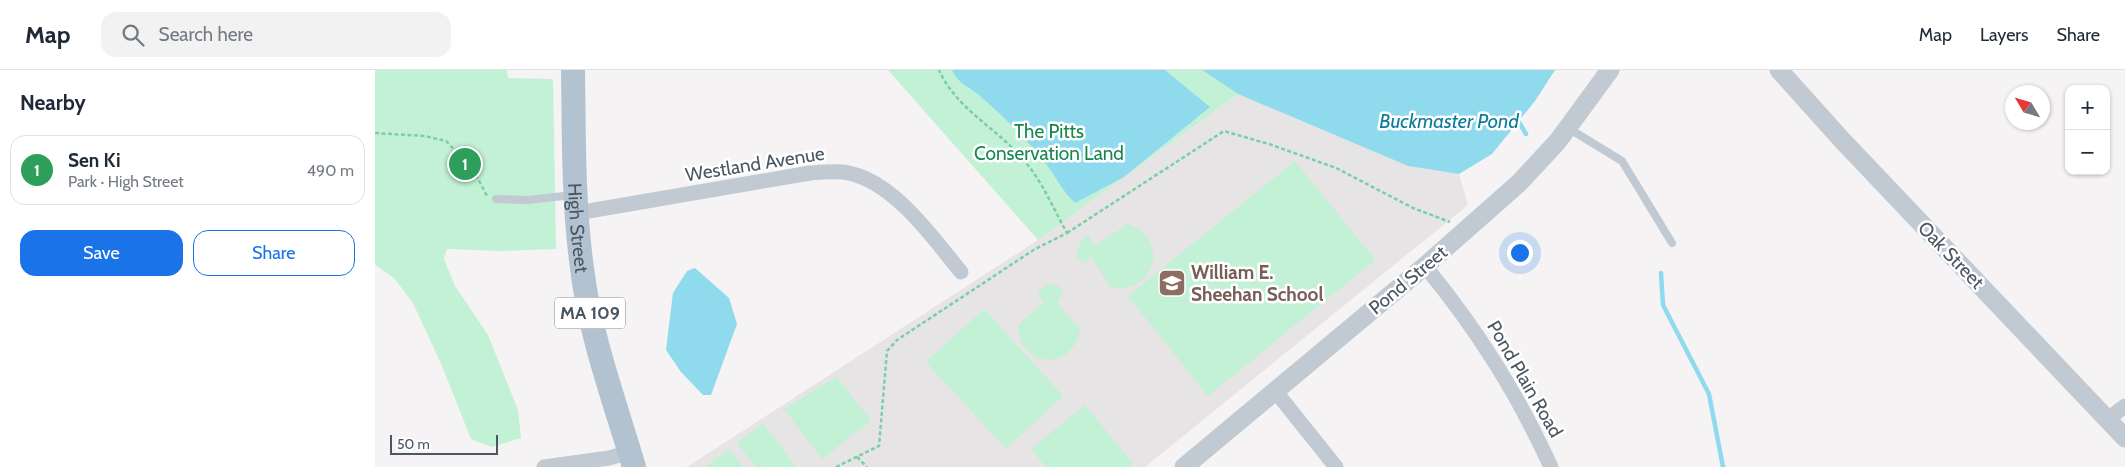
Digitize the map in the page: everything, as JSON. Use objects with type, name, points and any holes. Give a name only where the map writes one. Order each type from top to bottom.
[{"type":"main road","name":"High Street","points":[[573,70],[576,203],[582,269],[591,323],[632,459]]},
{"type":"street","name":"Pond Street","points":[[1184,467],[1425,266],[1520,182],[1568,128],[1610,70]]},
{"type":"street","name":"Oak Street","points":[[1779,70],[1861,160],[2125,438]]},
{"type":"street","name":"Westland Avenue","points":[[576,203],[810,173],[855,174],[879,184],[927,231],[961,272]]},
{"type":"street","name":"Pond Plain Road","points":[[1425,266],[1457,306],[1497,362],[1551,467]]},
{"type":"street","points":[[1275,392],[1336,467]]},
{"type":"street","points":[[2108,419],[2125,406]]},
{"type":"street","points":[[544,467],[609,458],[632,459]]},
{"type":"lane","points":[[1568,128],[1622,161],[1672,243]]},
{"type":"lane","points":[[496,199],[576,203]]},
{"type":"path","points":[[939,70],[943,79],[975,116],[1027,163],[1050,198],[1054,210],[1067,233]]},
{"type":"path","points":[[836,467],[879,446],[887,351],[897,340],[1035,249],[1067,233],[1224,131],[1233,132],[1328,164],[1413,208],[1453,223]]},
{"type":"path","points":[[375,133],[425,136],[446,141],[473,169],[487,197],[496,199]]},
{"type":"path","points":[[857,457],[867,467]]},
{"type":"shaded area","name":"William E. Sheehan School","points":[[1238,94],[1408,166],[1459,174],[1468,205],[1145,467],[687,467],[1038,240]]},
{"type":"green space","points":[[375,70],[507,70],[508,78],[553,79],[556,249],[501,251],[447,249],[444,259],[455,286],[488,335],[518,410],[521,438],[492,447],[471,439],[442,366],[413,303],[394,278],[375,265]]},
{"type":"green space","name":"The Pitts Conservation Land","points":[[888,70],[1202,70],[1238,94],[1038,240]]},
{"type":"green space","points":[[1295,161],[1375,260],[1208,396],[1128,296]]},
{"type":"green space","points":[[1128,224],[1141,231],[1150,241],[1153,253],[1152,264],[1147,275],[1138,283],[1125,287],[1110,287],[1092,257],[1082,263],[1076,255],[1082,239],[1088,235],[1095,246]]},
{"type":"green space","points":[[1047,284],[1057,285],[1063,292],[1057,303],[1080,329],[1075,343],[1067,353],[1057,358],[1046,360],[1036,357],[1027,350],[1020,340],[1018,325],[1044,302],[1037,293]]},
{"type":"green space","points":[[984,309],[1063,396],[1006,449],[926,362]]},
{"type":"green space","points":[[836,377],[871,420],[822,459],[784,409]]},
{"type":"green space","points":[[1085,405],[1133,464],[1129,467],[1046,467],[1031,449]]},
{"type":"green space","points":[[763,423],[796,467],[756,467],[737,443]]},
{"type":"green space","points":[[730,449],[743,467],[705,467]]},
{"type":"water","points":[[952,70],[1165,70],[1210,107],[1124,177],[1075,203],[1022,136],[976,92],[961,82]]},
{"type":"water","name":"Buckmaster Pond","points":[[1202,70],[1555,70],[1535,101],[1492,154],[1459,174],[1408,166],[1238,94]]},
{"type":"water","points":[[695,268],[729,298],[737,324],[711,395],[703,395],[681,372],[666,350],[673,293],[687,271]]},
{"type":"waterway","points":[[1516,117],[1526,134]]},
{"type":"waterway","points":[[1661,273],[1663,305],[1709,394],[1723,467]]},
{"type":"place","name":"Sen Ki","points":[[465,164]]},
{"type":"place","name":"William E. Sheehan School","points":[[1172,283]]}]
